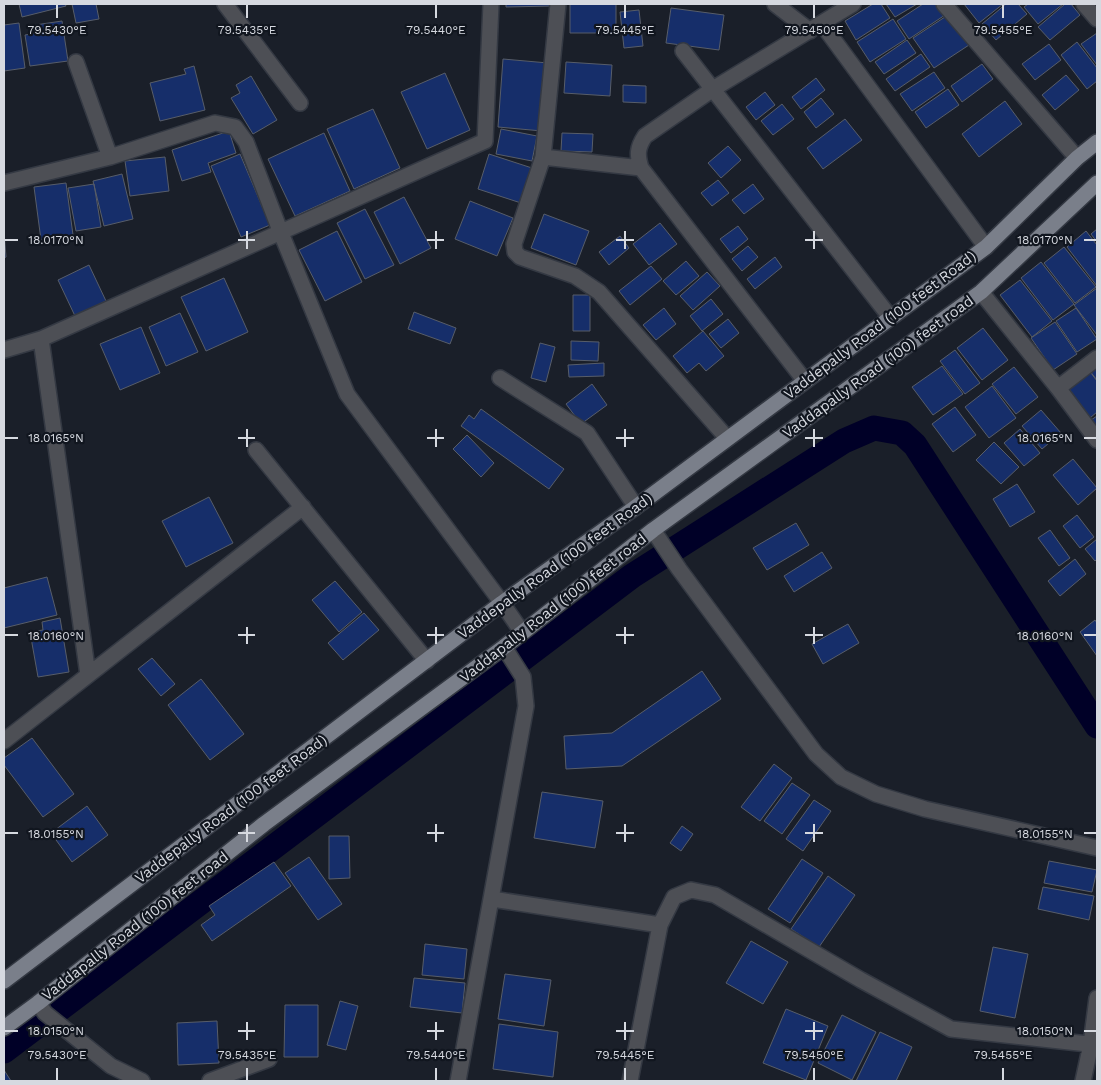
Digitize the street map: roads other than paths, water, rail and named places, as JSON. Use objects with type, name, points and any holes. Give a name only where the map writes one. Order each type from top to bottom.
[{"type":"main road","name":"Vaddepally Road (100 feet Road)","points":[[4,981],[502,603],[636,507],[986,247],[1077,158],[1097,142]]},
{"type":"main road","name":"Vaddapally Road (100) feet road","points":[[4,1028],[41,1008],[264,824],[507,651],[522,632],[657,536],[900,350],[981,292],[1097,183]]},
{"type":"street","points":[[225,4],[300,103]]},
{"type":"street","points":[[4,350],[42,339],[485,141],[491,4]]},
{"type":"street","points":[[558,4],[544,157],[514,244],[515,252],[520,257],[575,276],[599,292],[727,438]]},
{"type":"street","points":[[775,4],[816,28],[986,247]]},
{"type":"street","points":[[810,378],[642,168],[638,157],[638,146],[645,136],[713,89],[853,4]]},
{"type":"street","points":[[944,4],[1077,158]]},
{"type":"street","points":[[1084,4],[1097,20]]},
{"type":"street","points":[[683,52],[890,317]]},
{"type":"street","points":[[76,62],[110,157]]},
{"type":"street","points":[[4,183],[110,157],[215,123],[235,127],[246,142],[347,394],[522,632]]},
{"type":"street","points":[[544,157],[642,168]]},
{"type":"street","points":[[981,292],[1097,440]]},
{"type":"street","points":[[42,339],[88,675]]},
{"type":"street","points":[[1058,388],[1097,358]]},
{"type":"street","points":[[500,378],[587,433],[636,507]]},
{"type":"street","points":[[256,450],[427,661]]},
{"type":"street","points":[[4,742],[303,507]]},
{"type":"street","points":[[657,536],[679,569],[816,754],[841,777],[876,794],[925,809],[1097,848]]},
{"type":"street","points":[[458,1081],[526,706],[523,677],[507,651]]},
{"type":"street","points":[[630,1081],[660,925],[674,897],[691,890],[715,895],[861,980],[951,1029],[1094,1044]]},
{"type":"street","points":[[492,899],[660,925]]},
{"type":"street","points":[[1083,1081],[1094,1044],[1097,998]]},
{"type":"street","points":[[41,1008],[112,1066],[142,1081]]},
{"type":"street","points":[[210,1081],[269,1059]]},
{"type":"waterway","points":[[4,1051],[632,576],[844,441],[874,428],[902,433],[915,445],[1097,726]]}]
